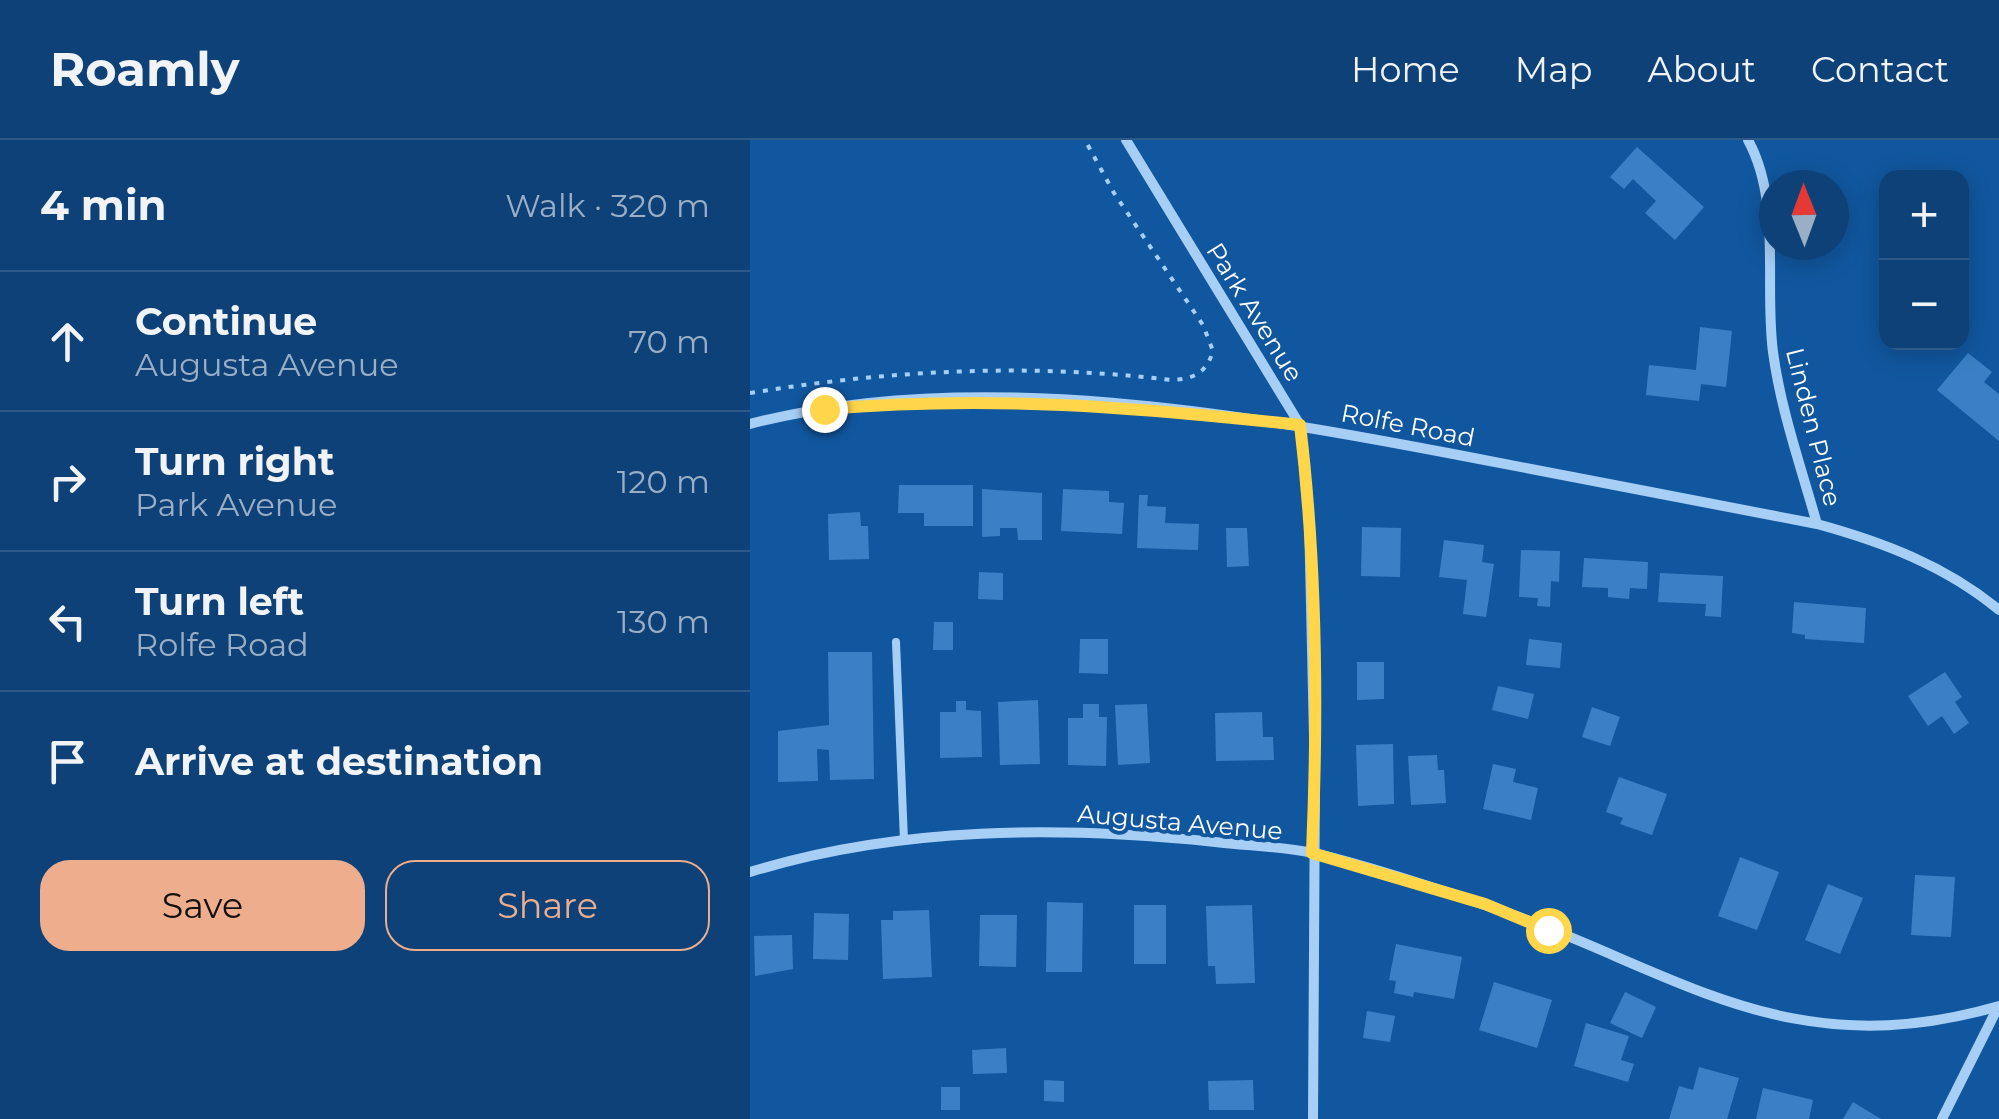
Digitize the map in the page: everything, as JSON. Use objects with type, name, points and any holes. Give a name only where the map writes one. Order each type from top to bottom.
[{"type":"street","name":"Park Avenue","points":[[1126,140],[1300,425],[1309,537],[1315,780],[1312,1119]]},
{"type":"street","name":"Linden Place","points":[[1748,140],[1760,168],[1767,219],[1770,322],[1778,381],[1817,524],[1866,537],[1926,562],[1999,610]]},
{"type":"street","name":"Rolfe Road","points":[[750,424],[824,409],[980,400],[1135,407],[1300,425],[1817,524]]},
{"type":"street","name":"Augusta Avenue","points":[[750,872],[904,841],[999,832],[1089,832],[1312,853],[1485,904],[1704,995],[1804,1021],[1841,1027],[1911,1027],[1999,1006]]},
{"type":"street","points":[[1942,1119],[1999,1006]]},
{"type":"lane","points":[[896,642],[904,841]]},
{"type":"path","points":[[750,392],[940,371],[1020,368],[1171,380],[1201,373],[1212,351],[1203,325],[1114,193],[1085,140]]},
{"type":"building","points":[[1637,147],[1704,207],[1675,240],[1645,213],[1656,201],[1633,179],[1624,189],[1610,177]]},
{"type":"building","points":[[1700,327],[1732,331],[1726,387],[1701,384],[1699,401],[1646,395],[1649,365],[1696,370]]},
{"type":"building","points":[[1968,353],[1992,372],[1984,382],[1999,394],[1999,441],[1937,390]]},
{"type":"building","points":[[899,485],[973,485],[973,526],[924,526],[924,513],[898,513]]},
{"type":"building","points":[[982,489],[1042,493],[1042,540],[1018,540],[1017,528],[1000,528],[1000,536],[982,537]]},
{"type":"building","points":[[1063,489],[1109,491],[1109,502],[1124,503],[1122,534],[1061,531]]},
{"type":"building","points":[[1139,495],[1148,495],[1147,506],[1166,507],[1165,523],[1199,524],[1198,550],[1137,548]]},
{"type":"building","points":[[860,512],[861,526],[868,526],[869,559],[829,560],[828,514]]},
{"type":"building","points":[[1362,527],[1401,528],[1400,577],[1361,576]]},
{"type":"building","points":[[1226,528],[1247,528],[1249,566],[1227,567]]},
{"type":"building","points":[[1444,540],[1484,545],[1482,562],[1494,564],[1486,617],[1463,614],[1467,580],[1439,577]]},
{"type":"building","points":[[1521,550],[1560,551],[1559,582],[1551,581],[1550,607],[1537,606],[1538,598],[1519,597]]},
{"type":"building","points":[[1584,558],[1648,562],[1647,589],[1630,588],[1629,599],[1608,597],[1608,588],[1582,587]]},
{"type":"building","points":[[979,572],[1003,573],[1003,600],[978,599]]},
{"type":"building","points":[[1660,573],[1723,576],[1721,617],[1705,616],[1706,604],[1658,602]]},
{"type":"building","points":[[1794,602],[1866,608],[1864,643],[1805,639],[1805,635],[1792,633]]},
{"type":"building","points":[[934,622],[953,622],[953,650],[933,650]]},
{"type":"building","points":[[1080,639],[1108,639],[1108,674],[1079,673]]},
{"type":"building","points":[[1529,639],[1562,643],[1560,668],[1526,665]]},
{"type":"building","points":[[828,652],[872,652],[874,779],[830,780],[829,750],[817,749],[818,781],[778,782],[778,731],[829,725]]},
{"type":"building","points":[[1357,662],[1384,662],[1384,699],[1357,700]]},
{"type":"building","points":[[1945,672],[1962,697],[1955,702],[1969,723],[1954,734],[1942,716],[1928,726],[1908,696]]},
{"type":"building","points":[[1498,686],[1534,694],[1528,719],[1492,710]]},
{"type":"building","points":[[1038,700],[1040,764],[1000,765],[998,702]]},
{"type":"building","points":[[956,701],[966,701],[966,710],[981,711],[982,757],[940,758],[940,712],[956,712]]},
{"type":"building","points":[[1083,704],[1099,704],[1099,717],[1107,717],[1106,766],[1068,765],[1068,718],[1083,718]]},
{"type":"building","points":[[1147,704],[1150,763],[1118,765],[1115,705]]},
{"type":"building","points":[[1592,707],[1620,717],[1610,746],[1582,737]]},
{"type":"building","points":[[1262,712],[1263,737],[1273,737],[1274,760],[1216,761],[1215,713]]},
{"type":"building","points":[[1393,744],[1394,804],[1358,806],[1356,745]]},
{"type":"building","points":[[1437,755],[1438,770],[1444,770],[1446,803],[1411,805],[1408,756]]},
{"type":"building","points":[[1493,764],[1516,769],[1513,782],[1538,788],[1531,820],[1483,809]]},
{"type":"building","points":[[1619,777],[1667,794],[1652,835],[1620,824],[1623,818],[1606,812]]},
{"type":"building","points":[[1740,857],[1779,872],[1757,930],[1718,916]]},
{"type":"building","points":[[1915,875],[1955,877],[1951,937],[1911,935]]},
{"type":"building","points":[[1828,884],[1863,898],[1840,954],[1805,940]]},
{"type":"building","points":[[1047,902],[1083,903],[1082,972],[1046,972]]},
{"type":"building","points":[[1134,905],[1166,905],[1166,964],[1134,964]]},
{"type":"building","points":[[1252,905],[1255,983],[1216,984],[1215,966],[1208,966],[1206,906]]},
{"type":"building","points":[[929,910],[932,977],[883,979],[881,920],[893,920],[893,911]]},
{"type":"building","points":[[814,913],[849,914],[848,960],[813,959]]},
{"type":"building","points":[[980,915],[1017,915],[1016,967],[979,966]]},
{"type":"building","points":[[792,935],[793,969],[755,976],[754,936]]},
{"type":"building","points":[[1396,944],[1462,957],[1454,999],[1394,993],[1396,981],[1389,980]]},
{"type":"building","points":[[1494,982],[1552,1000],[1537,1048],[1479,1030]]},
{"type":"building","points":[[1625,992],[1656,1007],[1642,1038],[1610,1023]]},
{"type":"building","points":[[1367,1011],[1395,1016],[1390,1042],[1363,1038]]},
{"type":"building","points":[[1586,1023],[1629,1036],[1621,1060],[1634,1064],[1628,1082],[1574,1066]]},
{"type":"building","points":[[1006,1048],[1007,1073],[973,1074],[972,1050]]},
{"type":"building","points":[[1699,1067],[1739,1078],[1727,1119],[1669,1119],[1679,1086],[1693,1090]]},
{"type":"building","points":[[1044,1080],[1064,1081],[1064,1102],[1044,1101]]},
{"type":"building","points":[[1253,1080],[1254,1110],[1209,1110],[1208,1081]]},
{"type":"building","points":[[941,1087],[960,1087],[960,1110],[941,1110]]},
{"type":"building","points":[[1763,1088],[1813,1100],[1809,1119],[1756,1119]]},
{"type":"building","points":[[1853,1102],[1881,1119],[1843,1119]]},
{"type":"route","points":[[824,409],[925,400],[1056,401],[1300,425],[1308,518],[1315,780],[1312,853],[1485,904],[1548,930]]}]
